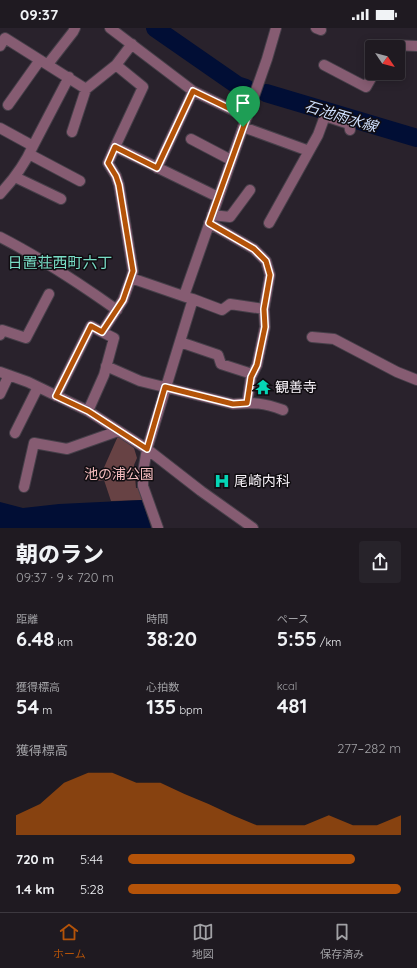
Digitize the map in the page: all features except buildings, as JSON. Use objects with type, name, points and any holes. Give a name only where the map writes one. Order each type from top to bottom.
[{"type":"street","points":[[8,105],[75,28]]},
{"type":"street","points":[[110,28],[193,91],[247,117]]},
{"type":"street","points":[[189,298],[185,293],[267,59],[276,28]]},
{"type":"street","points":[[2,40],[44,62],[86,89]]},
{"type":"street","points":[[72,132],[86,89],[116,65],[132,44]]},
{"type":"street","points":[[405,46],[417,46]]},
{"type":"street","points":[[324,64],[366,87],[370,80]]},
{"type":"street","points":[[102,332],[123,300],[133,271],[119,185],[116,176],[108,163],[143,87],[116,65]]},
{"type":"street","points":[[0,194],[15,177],[31,150],[69,77]]},
{"type":"street","points":[[157,168],[193,91]]},
{"type":"street","points":[[269,223],[318,135],[325,116],[349,124],[350,130]]},
{"type":"street","points":[[243,127],[309,151]]},
{"type":"street","points":[[0,128],[31,150],[80,181]]},
{"type":"street","points":[[191,139],[231,160]]},
{"type":"street","points":[[115,147],[218,197]]},
{"type":"street","points":[[15,177],[61,199]]},
{"type":"street","points":[[210,219],[230,217],[250,190]]},
{"type":"street","points":[[210,219],[254,249],[266,261],[270,275],[264,309],[265,327],[257,365],[252,375],[247,403]]},
{"type":"street","points":[[0,237],[21,247],[64,272],[117,310]]},
{"type":"street","points":[[131,278],[222,310],[230,304],[264,309]]},
{"type":"street","points":[[0,335],[2,330],[26,338],[49,294]]},
{"type":"street","points":[[158,528],[143,486],[143,472],[147,449],[180,342],[189,298]]},
{"type":"street","points":[[56,396],[91,326],[114,338],[104,375],[88,411]]},
{"type":"street","points":[[312,337],[334,339],[397,372],[417,380]]},
{"type":"street","points":[[180,342],[218,355],[221,364],[252,375]]},
{"type":"street","points":[[106,366],[140,381],[233,404],[264,403],[283,410]]},
{"type":"street","points":[[0,394],[5,373],[88,411],[147,449],[200,491],[253,528]]},
{"type":"street","points":[[15,433],[38,387]]},
{"type":"street","points":[[24,487],[34,443],[67,449],[118,431]]},
{"type":"green space","name":"池の浦公園","points":[[118,436],[134,448],[137,458],[134,465],[136,488],[140,488],[144,500],[111,501],[104,480],[98,481]]},
{"type":"water","points":[[142,500],[151,528],[0,528],[0,502],[23,508],[59,504]]},
{"type":"waterway","name":"石池雨水線","points":[[155,28],[237,85],[246,88]]},
{"type":"waterway","name":"石池雨水線","points":[[266,93],[417,138]]},
{"type":"place","name":"観善寺","points":[[263,387]]},
{"type":"place","name":"尾崎内科","points":[[222,481]]},
{"type":"district","name":"日置荘西町六丁","points":[[60,262]]},
{"type":"route","points":[[193,91],[247,117],[243,127],[209,223],[254,249],[266,261],[270,275],[264,309],[265,327],[257,365],[251,377],[247,403],[233,404],[165,387],[147,449],[88,411],[56,396],[91,326],[102,332],[123,300],[133,271],[119,185],[116,176],[108,163],[115,147],[157,168],[193,91]]}]
